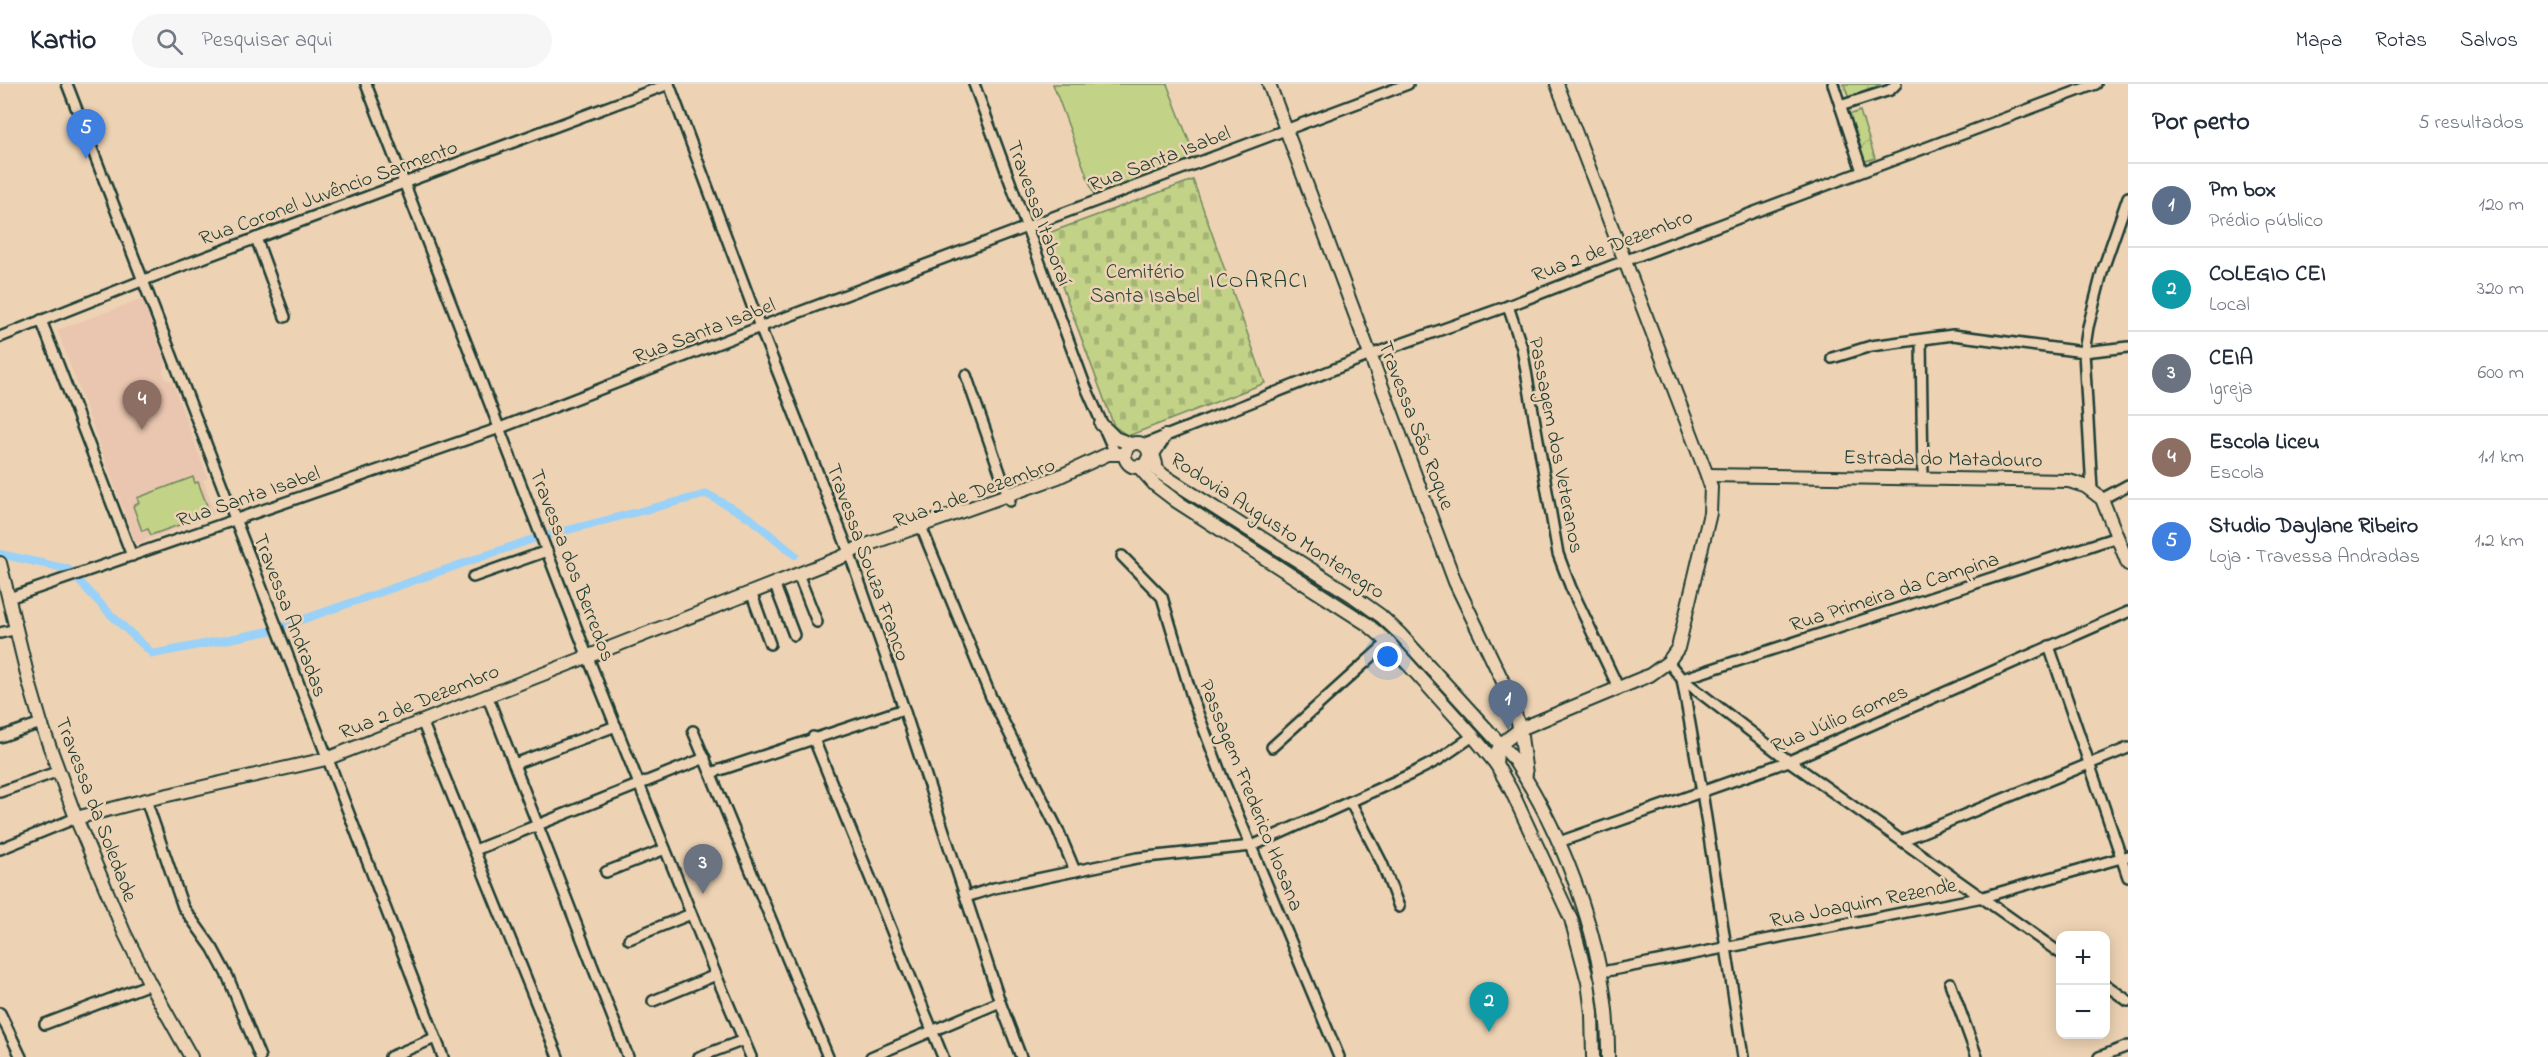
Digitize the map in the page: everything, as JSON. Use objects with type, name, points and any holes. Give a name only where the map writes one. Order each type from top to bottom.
[{"type":"main road","name":"Travessa São Roque","points":[[1269,84],[1455,582],[1499,670],[1520,729],[1526,778]]},
{"type":"main road","points":[[1496,764],[1497,752],[1501,744],[1520,729],[1650,675],[1668,662],[1678,648],[1710,513],[1711,487],[1707,475],[1557,84]]},
{"type":"main road","points":[[1101,424],[1129,449],[1147,449],[1143,463],[1129,463],[1129,449]]},
{"type":"main road","points":[[1163,475],[1156,465],[1153,454],[1165,436]]},
{"type":"main road","name":"Rua 2 de Dezembro","points":[[76,818],[326,759],[774,583],[1009,498],[1108,454],[1129,449]]},
{"type":"main road","name":"Rodovia Augusto Montenegro","points":[[1143,463],[1381,616],[1501,744],[1526,778],[1559,842],[1591,935],[1602,972],[1608,1057]]},
{"type":"main road","name":"Rodovia Augusto Montenegro","points":[[1143,463],[1155,485],[1176,501],[1354,614],[1388,642],[1496,764],[1540,849],[1571,919],[1588,982],[1592,1013],[1593,1057]]},
{"type":"main road","name":"Estrada do Matadouro","points":[[1707,475],[2053,479],[2078,483],[2092,490],[2102,499],[2128,564]]},
{"type":"main road","name":"Travessa da Soledade","points":[[0,562],[41,723],[76,818],[124,932],[191,1057]]},
{"type":"main road","points":[[1540,849],[1559,842]]},
{"type":"main road","points":[[1576,939],[1591,935]]},
{"type":"street","name":"Travessa Andradas","points":[[67,84],[443,1057]]},
{"type":"street","name":"Travessa dos Berredos","points":[[366,84],[616,726],[751,1057]]},
{"type":"street","name":"Rua Coronel Juvêncio Sarmento","points":[[0,337],[144,280],[669,84]]},
{"type":"street","name":"Travessa Souza Franco","points":[[669,84],[903,709],[1000,1002],[1021,1057]]},
{"type":"street","name":"Travessa Itaboraí","points":[[974,84],[1025,228],[1101,424],[1129,449]]},
{"type":"street","name":"Rua Santa Isabel","points":[[8,593],[59,581],[500,428],[760,327],[1408,84]]},
{"type":"street","points":[[1833,84],[1862,171]]},
{"type":"street","points":[[1840,106],[1890,90],[1896,84]]},
{"type":"street","name":"Rua 2 de Dezembro","points":[[1129,449],[1370,355],[1508,306],[2096,84]]},
{"type":"street","points":[[2092,490],[2084,352],[2088,327],[2107,255],[2128,197]]},
{"type":"street","points":[[256,238],[285,317]]},
{"type":"street","name":"Passagem dos Veteranos","points":[[1508,306],[1522,348],[1558,554],[1571,588],[1619,689]]},
{"type":"street","points":[[41,320],[132,556]]},
{"type":"street","points":[[1832,358],[1872,346],[1953,335],[2084,352],[2128,348]]},
{"type":"street","points":[[1921,340],[1923,479]]},
{"type":"street","points":[[966,375],[1009,498]]},
{"type":"street","points":[[2102,499],[2128,485]]},
{"type":"street","points":[[921,528],[991,697],[1058,830],[1075,871]]},
{"type":"street","name":"Rua Primeira da Campina","points":[[1682,679],[2117,537]]},
{"type":"street","points":[[473,577],[547,550]]},
{"type":"street","name":"Passagem Frederico Hosana","points":[[1122,556],[1162,597],[1192,700],[1339,1057]]},
{"type":"street","points":[[798,574],[817,622]]},
{"type":"street","points":[[774,583],[794,635]]},
{"type":"street","points":[[751,592],[770,644]]},
{"type":"street","name":"Rua Júlio Gomes","points":[[1559,842],[1789,760],[2128,612]]},
{"type":"street","points":[[0,633],[17,628]]},
{"type":"street","points":[[1272,747],[1388,642]]},
{"type":"street","points":[[2049,646],[2088,763],[2124,857],[2128,877]]},
{"type":"street","points":[[1668,662],[1682,679],[1789,760],[2056,949]]},
{"type":"street","points":[[1682,679],[1743,1057]]},
{"type":"street","points":[[487,695],[628,1057]]},
{"type":"street","points":[[711,773],[813,737],[903,709]]},
{"type":"street","points":[[423,721],[558,1057]]},
{"type":"street","points":[[0,737],[41,723]]},
{"type":"street","points":[[514,764],[616,726]]},
{"type":"street","points":[[693,730],[828,1057]]},
{"type":"street","points":[[966,897],[994,888],[1137,858],[1252,846],[1351,803],[1428,765],[1473,736]]},
{"type":"street","points":[[813,737],[944,1057]]},
{"type":"street","points":[[1903,840],[2128,748]]},
{"type":"street","points":[[476,850],[705,758]]},
{"type":"street","points":[[0,792],[59,771]]},
{"type":"street","points":[[146,800],[179,899],[213,949],[228,977],[260,1057]]},
{"type":"street","points":[[1351,803],[1382,863],[1400,907]]},
{"type":"street","name":"Rua 2 de Dezembro","points":[[0,849],[76,818]]},
{"type":"street","points":[[606,872],[665,849]]},
{"type":"street","name":"Rua Joaquim Rezende","points":[[1602,972],[1983,897],[2124,857]]},
{"type":"street","points":[[629,939],[691,914]]},
{"type":"street","points":[[653,1001],[716,975]]},
{"type":"street","points":[[1950,982],[1977,1057]]},
{"type":"street","points":[[45,1024],[150,984]]},
{"type":"street","points":[[2110,988],[2128,1001]]},
{"type":"street","points":[[871,1057],[1000,1002]]},
{"type":"street","points":[[0,1013],[21,1057]]},
{"type":"street","points":[[390,1057],[435,1038]]},
{"type":"street","points":[[699,1057],[744,1040]]},
{"type":"street","points":[[2099,1057],[2128,1046]]},
{"type":"shaded area","points":[[142,299],[166,363],[163,371],[166,379],[172,381],[208,478],[203,480],[215,514],[136,544],[57,330]]},
{"type":"green space","points":[[1053,84],[1167,84],[1196,159],[1095,198]]},
{"type":"green space","points":[[1844,84],[1881,84],[1849,99]]},
{"type":"green space","points":[[1860,111],[1875,158],[1863,162],[1846,116]]},
{"type":"green space","name":"Cemitério Santa Isabel","points":[[1193,180],[1265,383],[1128,436],[1114,426],[1043,235]]},
{"type":"green space","points":[[193,477],[195,483],[198,482],[208,508],[205,510],[207,515],[151,535],[148,529],[142,531],[133,506],[139,503],[137,498]]},
{"type":"waterway","points":[[0,554],[68,569],[110,614],[153,654],[270,631],[533,539],[707,494],[750,518],[795,555]]},
{"type":"place","name":"Studio Daylane Ribeiro","points":[[86,159]]},
{"type":"place","name":"Escola Liceu","points":[[142,430]]},
{"type":"place","name":"Pm box","points":[[1508,730]]},
{"type":"place","name":"CEIA","points":[[703,894]]},
{"type":"place","name":"COLEGIO CEI","points":[[1489,1032]]},
{"type":"district","name":"ICOARACI","points":[[1259,279]]}]
